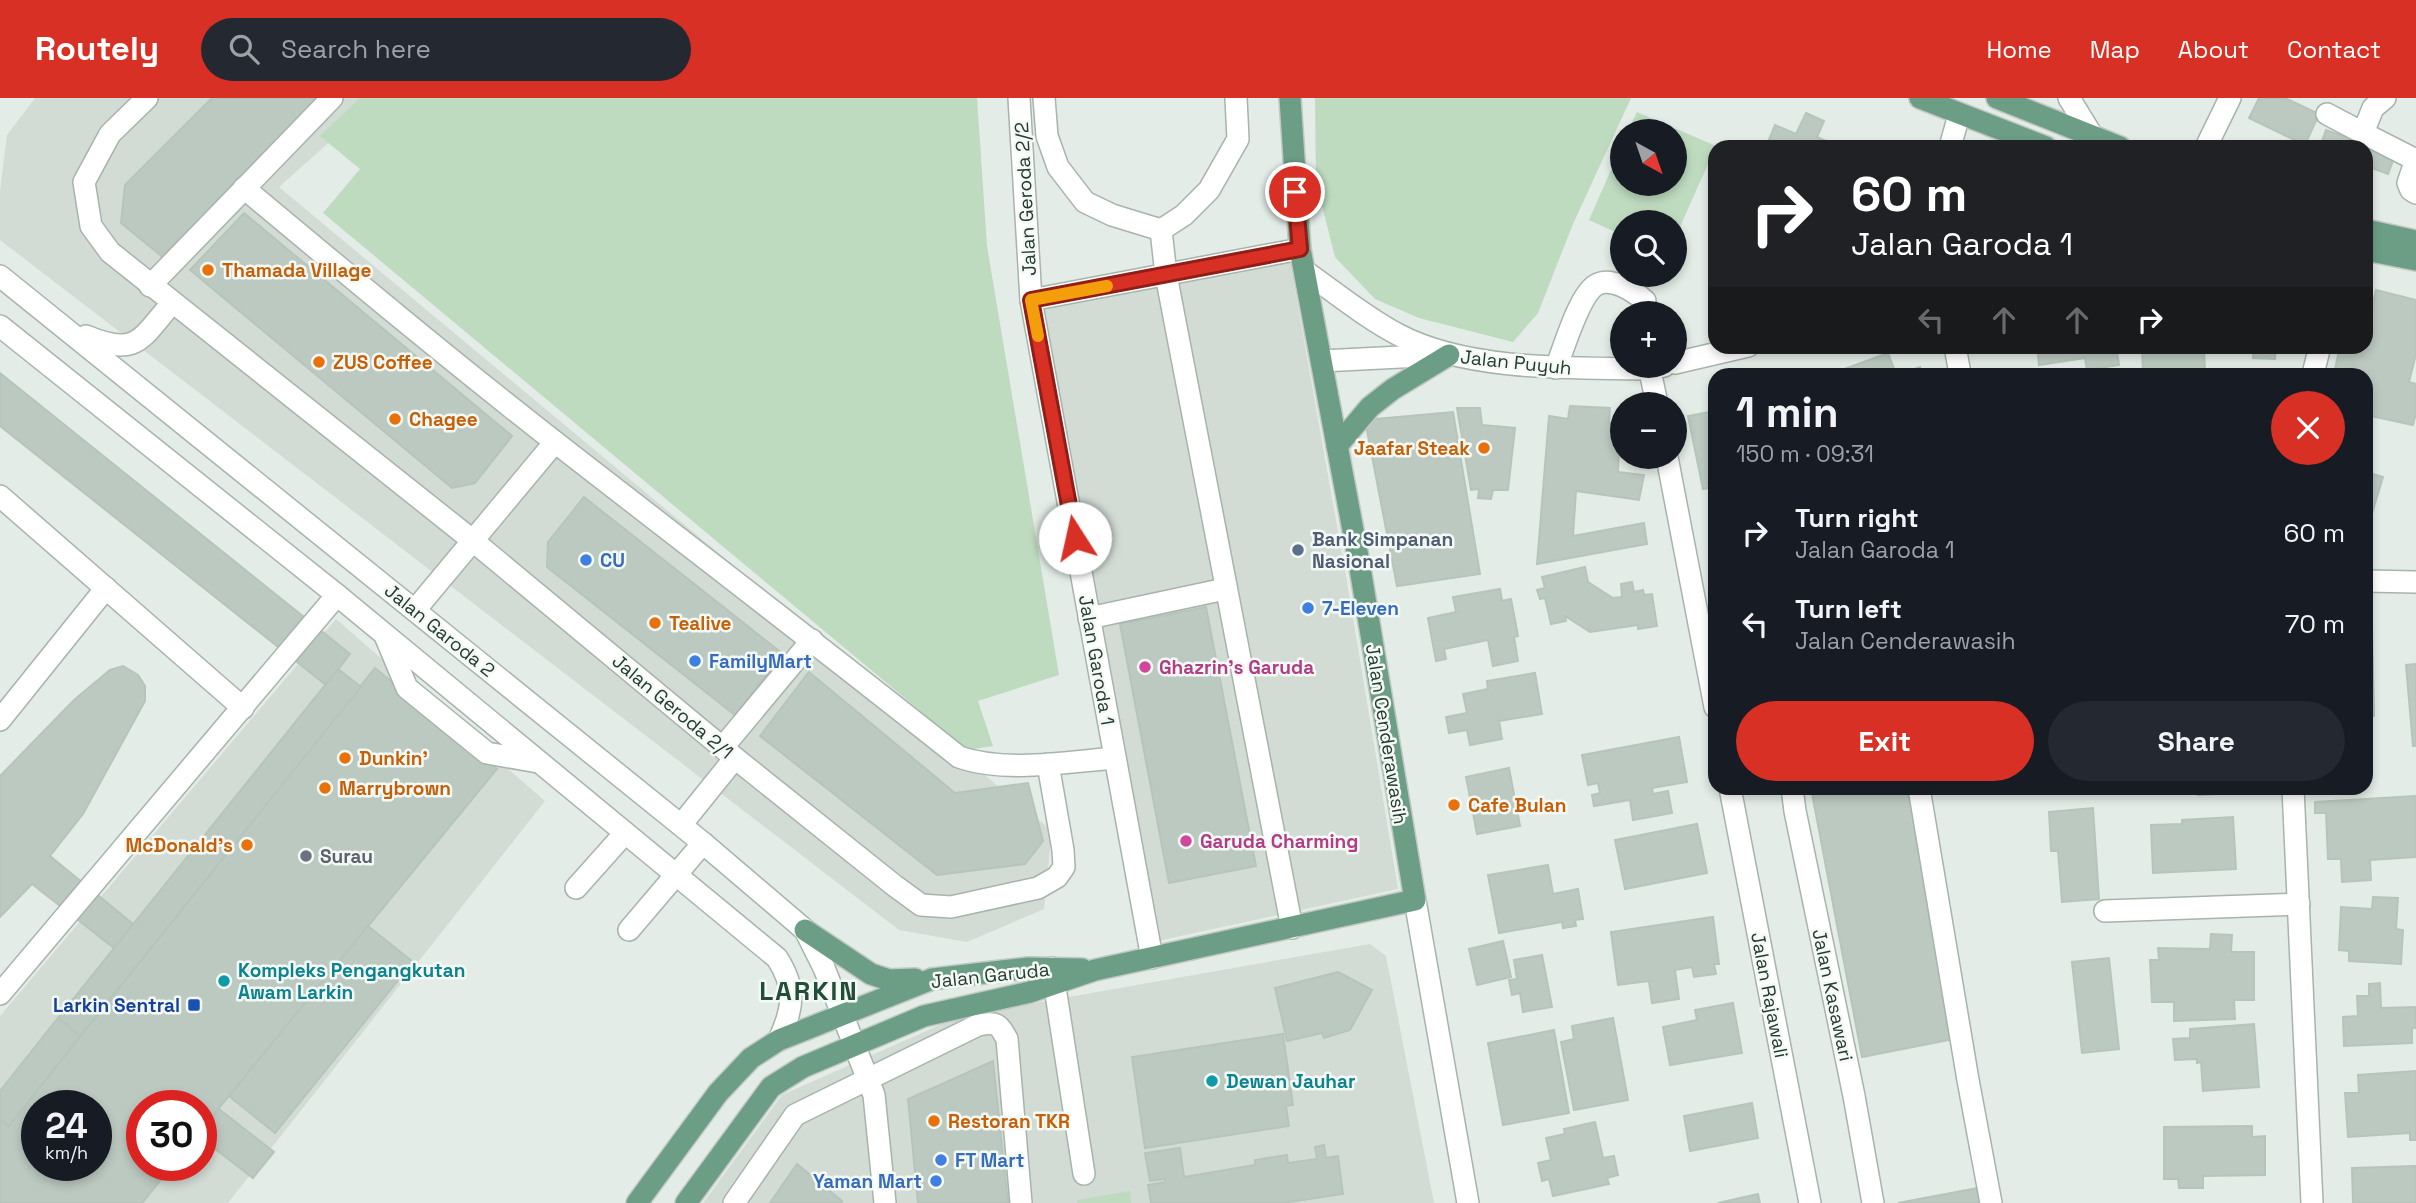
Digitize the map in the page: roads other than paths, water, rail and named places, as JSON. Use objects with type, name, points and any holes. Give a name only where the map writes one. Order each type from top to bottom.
[{"type":"main road","name":"Jalan Cenderawasih","points":[[1290,98],[1300,249],[1359,562],[1415,901]]},
{"type":"main road","points":[[1920,98],[2027,140]]},
{"type":"main road","points":[[1997,98],[2101,140]]},
{"type":"main road","points":[[2373,232],[2416,241]]},
{"type":"main road","points":[[2373,251],[2416,260]]},
{"type":"main road","points":[[1337,446],[1370,407],[1449,355]]},
{"type":"main road","name":"Jalan Garuda","points":[[686,1203],[771,1087],[803,1067],[924,1016],[1030,992],[1054,976],[1095,970],[1415,901]]},
{"type":"main road","points":[[805,930],[871,974],[889,980],[932,979]]},
{"type":"main road","name":"Jalan Garuda","points":[[636,1203],[718,1093],[751,1058],[779,1040],[932,979],[1028,968],[1054,976]]},
{"type":"street","points":[[68,329],[105,344],[128,346],[144,336],[172,303],[110,251],[91,226],[83,182],[110,134],[147,98]]},
{"type":"street","points":[[150,286],[332,98]]},
{"type":"street","name":"Jalan Geroda 2/2","points":[[1018,98],[1031,300]]},
{"type":"street","points":[[1044,98],[1047,135],[1058,167],[1085,202],[1112,215],[1161,229],[1184,215],[1209,190],[1238,139],[1236,98]]},
{"type":"street","points":[[2069,98],[2093,137]]},
{"type":"street","points":[[2209,140],[2230,98]]},
{"type":"street","points":[[2363,133],[2373,108],[2385,98]]},
{"type":"street","points":[[2327,114],[2416,159],[2408,183],[2416,193]]},
{"type":"street","points":[[1952,140],[1959,115]]},
{"type":"street","points":[[244,188],[396,315],[555,442],[959,757],[977,764],[1048,764],[1115,758]]},
{"type":"street","points":[[1161,229],[1166,275],[1292,928]]},
{"type":"street","points":[[1031,300],[1300,249]]},
{"type":"street","name":"Jalan Puyuh","points":[[1306,272],[1399,335],[1449,355],[1556,368],[1610,367]]},
{"type":"street","name":"Jalan Garoda 2","points":[[1,276],[681,825],[805,930],[824,968],[868,1080],[877,1111],[885,1203]]},
{"type":"street","points":[[1556,368],[1585,298],[1596,285],[1611,282],[1635,291],[1645,301]]},
{"type":"street","name":"Jalan Garoda 1","points":[[1031,300],[1152,958]]},
{"type":"street","name":"Jalan Geroda 2/1","points":[[172,303],[472,540],[729,753],[921,905],[951,907],[1038,888],[1057,877],[1064,867],[1063,850],[1048,764]]},
{"type":"street","name":"Jalan Garoda 2","points":[[0,326],[384,633],[777,958],[783,967],[792,1001],[788,1020],[779,1040]]},
{"type":"street","points":[[1687,360],[1714,354]]},
{"type":"street","points":[[1322,361],[1449,355]]},
{"type":"street","points":[[415,610],[555,442]]},
{"type":"street","points":[[1669,469],[1708,671]]},
{"type":"street","points":[[0,496],[243,708]]},
{"type":"street","points":[[2373,580],[2416,582]]},
{"type":"street","points":[[0,720],[106,588]]},
{"type":"street","points":[[1089,618],[1226,589]]},
{"type":"street","points":[[0,994],[337,595]]},
{"type":"street","points":[[681,825],[729,753],[811,640]]},
{"type":"street","name":"Jalan Rajawali","points":[[1731,795],[1810,1203]]},
{"type":"street","name":"Jalan Kasawari","points":[[1793,795],[1873,1203]]},
{"type":"street","points":[[1920,795],[1991,1203]]},
{"type":"street","points":[[2293,795],[2312,1203]]},
{"type":"street","points":[[576,888],[625,833]]},
{"type":"street","points":[[629,930],[703,844]]},
{"type":"street","name":"Jalan Cenderawasih","points":[[1415,901],[1468,1203]]},
{"type":"street","points":[[2105,911],[2298,904]]},
{"type":"street","points":[[1054,976],[1084,1174]]},
{"type":"street","points":[[734,1203],[795,1115],[978,1025],[992,1023],[999,1026],[1007,1039],[1021,1203]]},
{"type":"place","name":"Thamada Village","points":[[208,270]]},
{"type":"place","name":"ZUS Coffee","points":[[319,362]]},
{"type":"place","name":"Chagee","points":[[395,419]]},
{"type":"place","name":"Jaafar Steak","points":[[1484,448]]},
{"type":"place","name":"Bank Simpanan Nasional","points":[[1298,550]]},
{"type":"place","name":"CU","points":[[586,560]]},
{"type":"place","name":"7-Eleven","points":[[1308,608]]},
{"type":"place","name":"Tealive","points":[[655,623]]},
{"type":"place","name":"FamilyMart","points":[[695,661]]},
{"type":"place","name":"Ghazrin's Garuda","points":[[1145,667]]},
{"type":"place","name":"Dunkin'","points":[[345,758]]},
{"type":"place","name":"Marrybrown","points":[[325,788]]},
{"type":"place","name":"Cafe Bulan","points":[[1454,805]]},
{"type":"place","name":"Garuda Charming","points":[[1186,841]]},
{"type":"place","name":"McDonald's","points":[[247,845]]},
{"type":"place","name":"Surau","points":[[306,856]]},
{"type":"place","name":"Kompleks Pengangkutan Awam Larkin","points":[[224,981]]},
{"type":"place","name":"Larkin Sentral","points":[[194,1005]]},
{"type":"place","name":"Dewan Jauhar","points":[[1212,1081]]},
{"type":"place","name":"Restoran TKR","points":[[934,1121]]},
{"type":"place","name":"FT Mart","points":[[941,1160]]},
{"type":"place","name":"Yaman Mart","points":[[936,1181]]},
{"type":"district","name":"LARKIN","points":[[809,991]]}]
